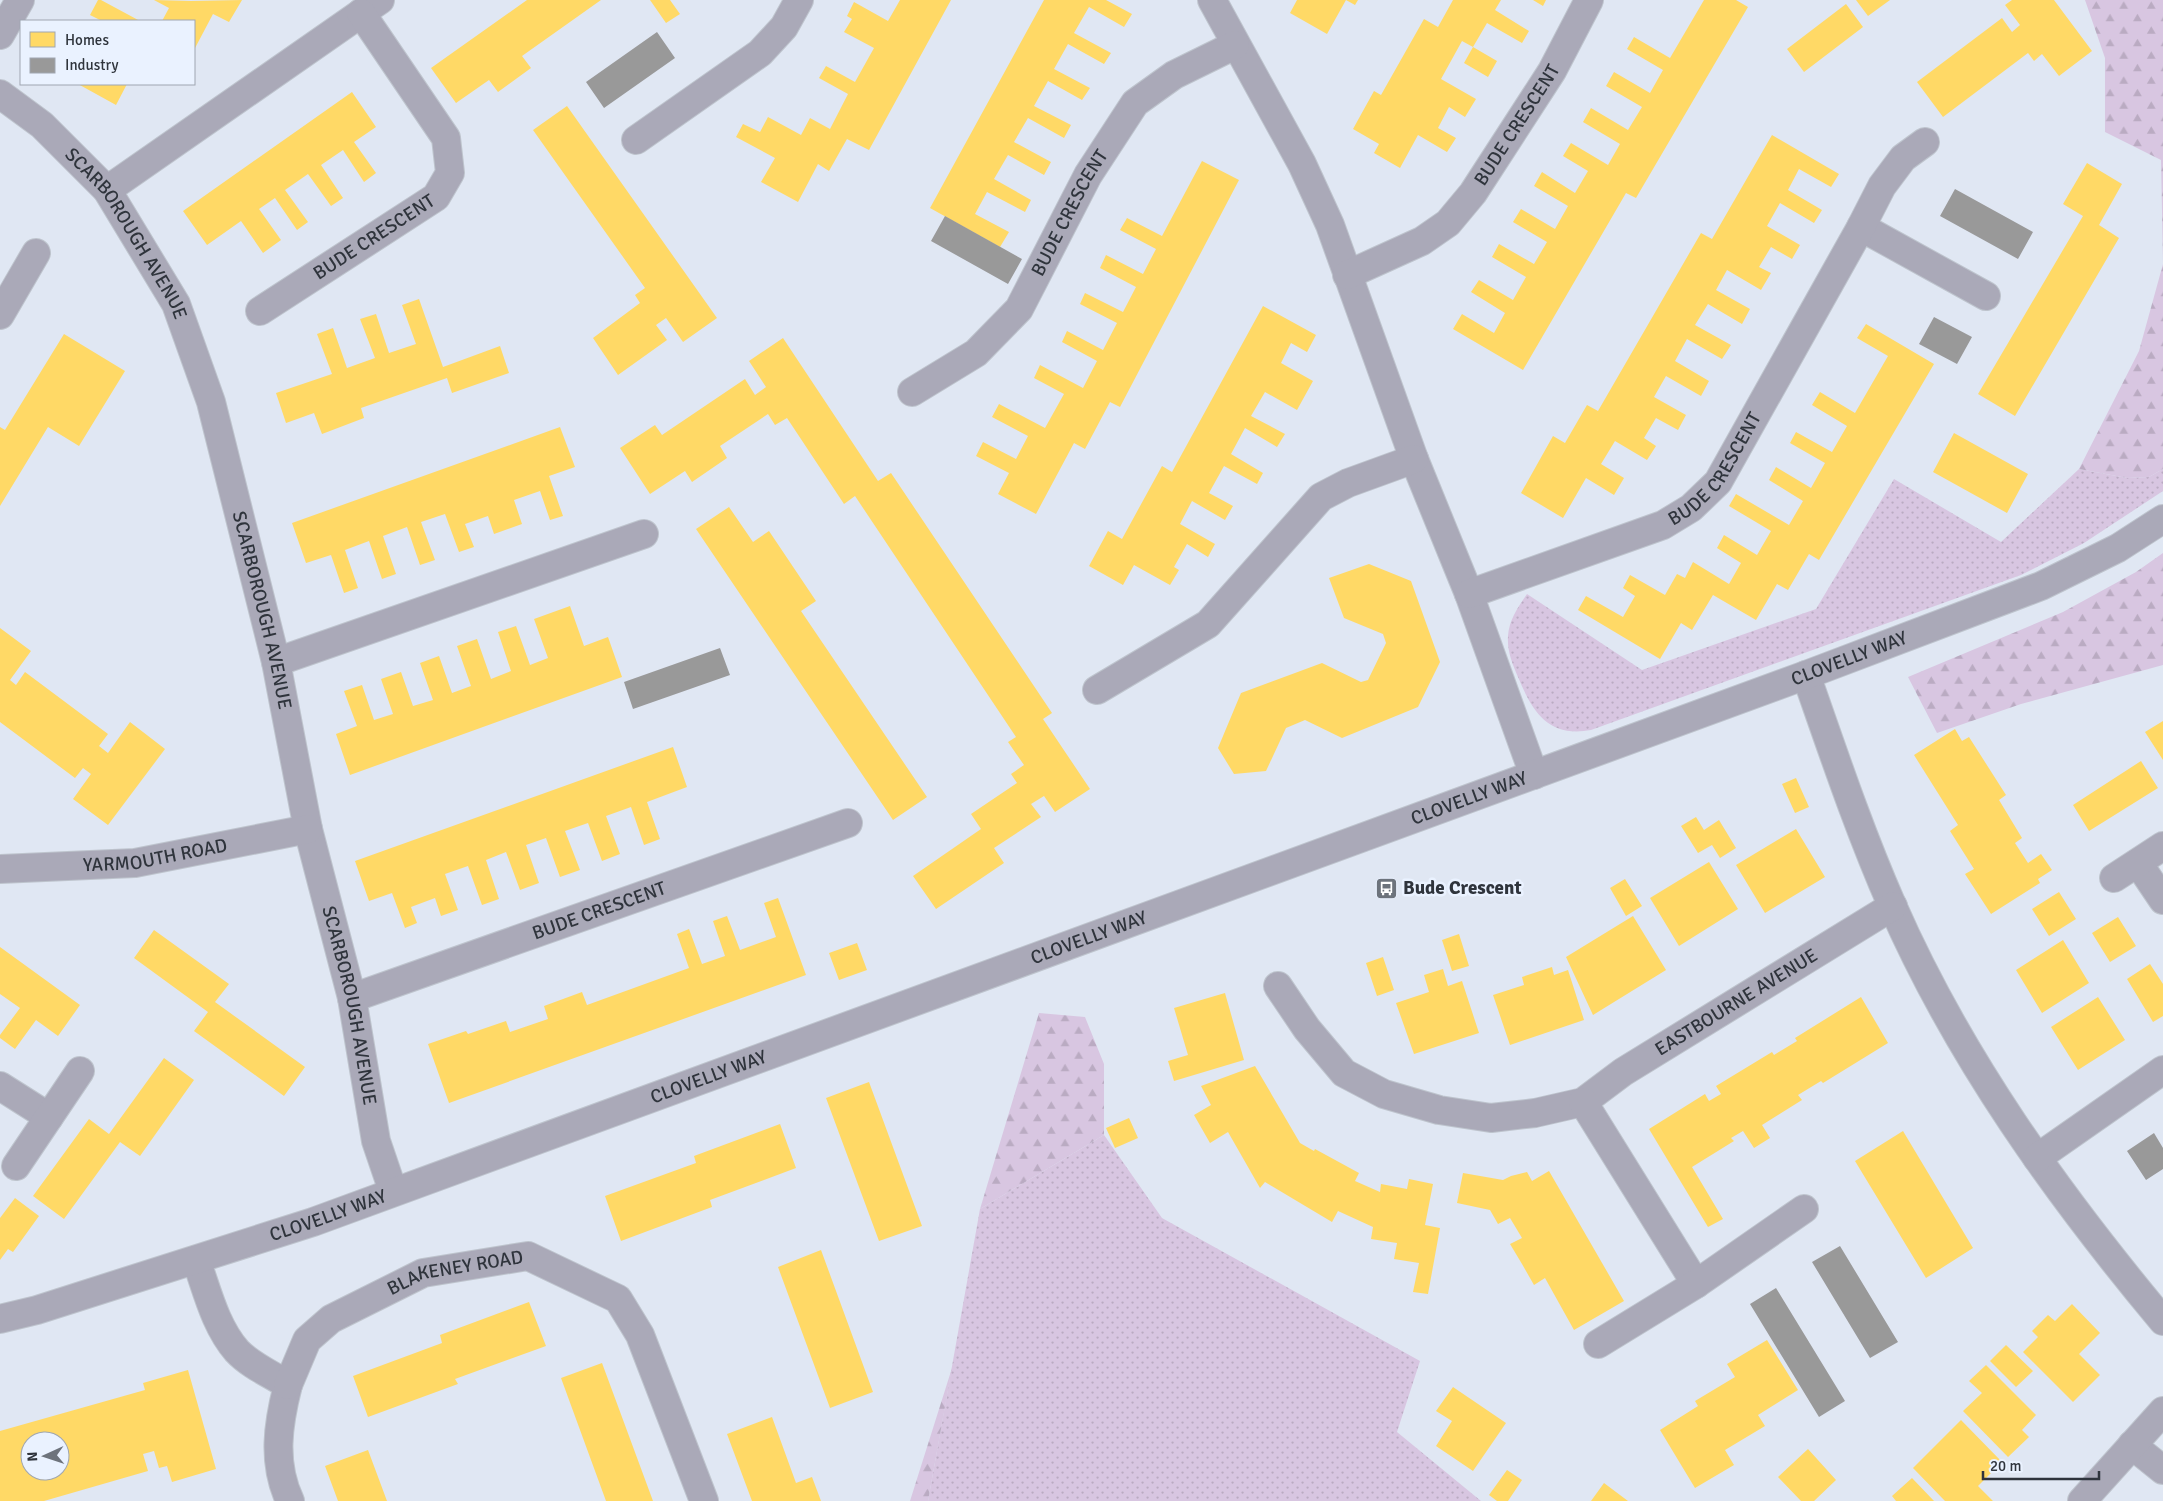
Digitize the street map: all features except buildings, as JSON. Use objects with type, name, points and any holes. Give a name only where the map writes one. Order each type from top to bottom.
[{"type":"street","points":[[0,34],[20,0]]},
{"type":"street","points":[[636,140],[760,52],[784,27],[799,0]]},
{"type":"street","points":[[1212,0],[1302,164],[1330,225],[1414,459],[1468,594],[1534,775]]},
{"type":"street","name":"BUDE CRESCENT","points":[[1347,274],[1422,241],[1448,223],[1473,193],[1552,70],[1589,0]]},
{"type":"street","name":"BUDE CRESCENT","points":[[107,190],[371,7],[446,138],[450,173],[436,197],[260,311]]},
{"type":"street","name":"BUDE CRESCENT","points":[[912,392],[976,353],[1019,309],[1088,175],[1135,103],[1174,75],[1235,45]]},
{"type":"street","name":"SCARBOROUGH AVENUE","points":[[0,94],[42,124],[107,190],[176,304],[210,402],[276,662],[308,828],[352,998],[376,1141],[393,1191]]},
{"type":"street","name":"BUDE CRESCENT","points":[[1468,594],[1663,526],[1691,508],[1718,482],[1861,227],[1882,186],[1903,158],[1925,142]]},
{"type":"street","points":[[1861,227],[1986,296]]},
{"type":"street","points":[[0,315],[36,253]]},
{"type":"street","points":[[1097,690],[1208,624],[1321,497],[1348,483],[1414,459]]},
{"type":"street","name":"CLOVELLY WAY","points":[[0,1320],[313,1222],[393,1191],[1806,675],[2041,586],[2118,548],[2163,519]]},
{"type":"street","points":[[276,662],[644,534]]},
{"type":"street","points":[[1806,675],[1861,831],[1893,906],[1919,960],[1978,1068],[2036,1158],[2072,1208],[2163,1321]]},
{"type":"street","name":"BUDE CRESCENT","points":[[352,998],[794,843],[848,822]]},
{"type":"street","name":"YARMOUTH ROAD","points":[[0,869],[135,863],[308,828]]},
{"type":"street","points":[[2114,878],[2163,846]]},
{"type":"street","points":[[2138,863],[2163,900]]},
{"type":"street","name":"EASTBOURNE AVENUE","points":[[1278,986],[1307,1029],[1344,1073],[1384,1094],[1439,1110],[1491,1118],[1535,1113],[1583,1102],[1623,1072],[1893,906]]},
{"type":"street","points":[[2036,1158],[2163,1070]]},
{"type":"street","points":[[16,1166],[80,1071]]},
{"type":"street","points":[[0,1086],[49,1117]]},
{"type":"street","points":[[1583,1102],[1696,1284]]},
{"type":"street","points":[[1598,1344],[1696,1284],[1804,1208]]},
{"type":"street","name":"BLAKENEY ROAD","points":[[290,1501],[280,1468],[278,1451],[279,1430],[288,1384],[307,1340],[331,1319],[423,1273],[528,1256],[618,1299],[640,1335],[704,1501]]},
{"type":"street","points":[[196,1260],[219,1323],[229,1340],[238,1352],[252,1363],[288,1384]]},
{"type":"street","points":[[2082,1501],[2163,1411]]},
{"type":"street","points":[[2132,1445],[2163,1470]]},
{"type":"green space","points":[[2085,0],[2163,0],[2163,264],[2161,160],[2105,132],[2105,58]]},
{"type":"green space","points":[[2163,264],[2163,469],[2149,477],[2127,478],[2079,469],[2139,351]]},
{"type":"green space","points":[[2079,469],[2127,478],[2149,477],[2163,469],[2163,491],[2084,543],[2021,575],[1591,730],[1563,730],[1553,726],[1544,719],[1529,701],[1512,662],[1508,647],[1510,625],[1527,594],[1642,670],[1816,609],[1894,479],[2001,542]]},
{"type":"green space","points":[[2163,553],[2163,665],[2021,704],[1937,733],[1908,677],[2063,612],[2136,572]]},
{"type":"green space","points":[[1039,1013],[1085,1017],[1104,1064],[1104,1135],[980,1209]]},
{"type":"green space","points":[[1104,1135],[1162,1218],[1420,1361],[1397,1432],[1481,1501],[928,1501],[980,1209]]},
{"type":"green space","points":[[952,1368],[928,1501],[910,1501]]},
{"type":"place","name":"Bude Crescent","points":[[1387,888]]}]
